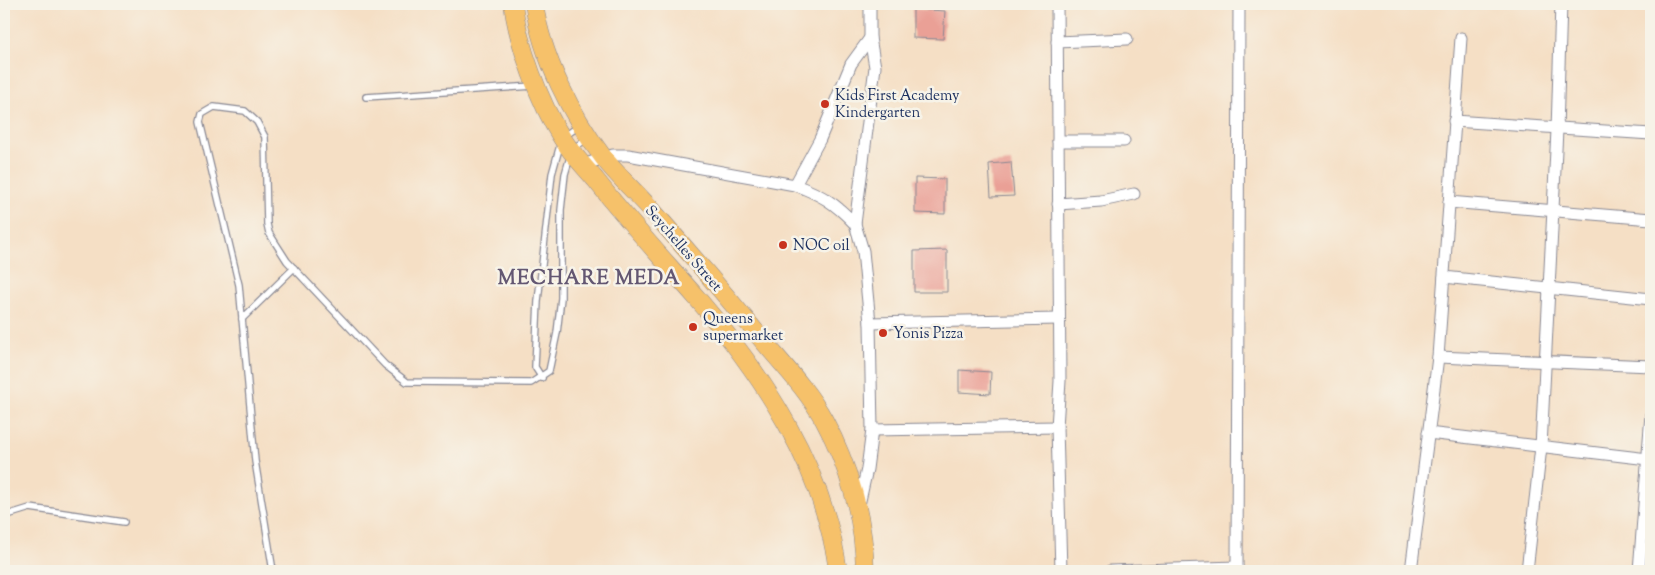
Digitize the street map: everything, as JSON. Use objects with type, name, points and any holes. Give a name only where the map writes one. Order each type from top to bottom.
[{"type":"main road","name":"Seychelles Street","points":[[512,4],[521,41],[536,85],[567,144],[750,365],[779,409],[819,494],[834,544],[838,571]]},
{"type":"main road","name":"Seychelles Street","points":[[534,4],[537,23],[556,74],[603,158],[656,215],[803,389],[823,419],[836,446],[858,507],[865,571]]},
{"type":"street","points":[[858,507],[867,469],[872,430],[870,323],[863,250],[855,224],[875,67],[870,38],[870,4]]},
{"type":"street","points":[[1057,4],[1058,319],[1060,381],[1057,428],[1061,571]]},
{"type":"street","points":[[1110,571],[1237,569],[1239,4]]},
{"type":"street","points":[[1527,571],[1541,448],[1557,130],[1561,4]]},
{"type":"street","points":[[795,185],[820,139],[851,64],[870,38]]},
{"type":"street","points":[[1411,571],[1438,357],[1461,38]]},
{"type":"street","points":[[1057,42],[1127,39]]},
{"type":"street","points":[[1454,121],[1557,130],[1651,134]]},
{"type":"street","points":[[1058,141],[1124,142]]},
{"type":"street","points":[[583,165],[603,158],[628,154],[795,185],[821,194],[837,205],[855,224]]},
{"type":"street","points":[[1058,204],[1101,201],[1134,194]]},
{"type":"street","points":[[1449,202],[1651,219]]},
{"type":"street","points":[[1444,278],[1651,299]]},
{"type":"street","points":[[870,323],[1058,319]]},
{"type":"street","points":[[1438,357],[1651,366]]},
{"type":"street","points":[[1639,571],[1651,414]]},
{"type":"street","points":[[872,430],[1057,428]]},
{"type":"street","points":[[1428,433],[1541,448],[1648,459]]},
{"type":"lane","points":[[366,96],[536,85]]},
{"type":"lane","points":[[273,571],[255,462],[239,285],[200,122],[202,114],[214,107],[245,111],[257,122],[264,137],[266,224],[277,246],[294,268],[385,365],[407,382],[531,383],[542,378],[552,366],[561,298],[561,210],[567,144],[586,130]]},
{"type":"lane","points":[[542,378],[534,366],[538,302],[550,189],[556,154],[586,130]]},
{"type":"lane","points":[[242,319],[294,268]]},
{"type":"lane","points":[[4,516],[30,508],[124,522]]},
{"type":"building","points":[[913,9],[945,11],[943,39],[913,38]]},
{"type":"building","points":[[1011,162],[1014,196],[991,197],[989,164]]},
{"type":"building","points":[[915,178],[945,179],[945,214],[915,213]]},
{"type":"building","points":[[947,250],[947,292],[914,292],[914,251]]},
{"type":"building","points":[[959,370],[991,372],[990,394],[959,392]]},
{"type":"place","name":"Kids First Academy Kindergarten","points":[[825,104]]},
{"type":"place","name":"NOC oil","points":[[783,245]]},
{"type":"place","name":"Queens supermarket","points":[[693,327]]},
{"type":"place","name":"Yonis Pizza","points":[[883,333]]},
{"type":"district","name":"MECHARE MEDA","points":[[589,277]]}]
